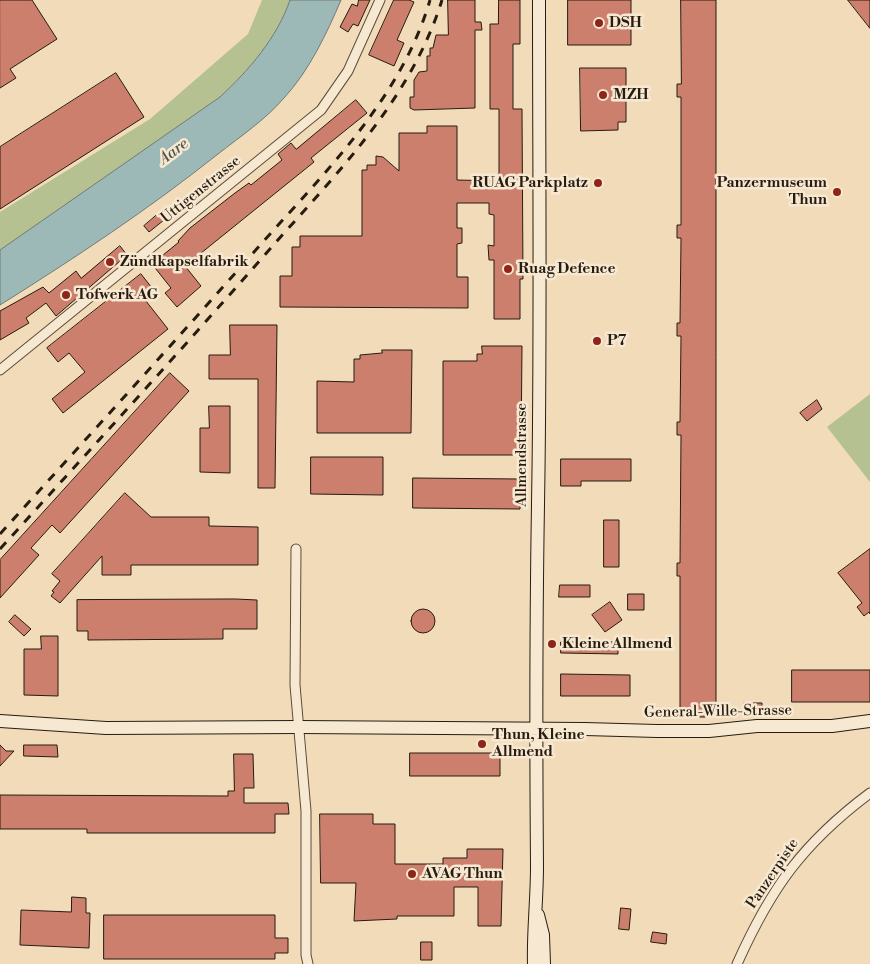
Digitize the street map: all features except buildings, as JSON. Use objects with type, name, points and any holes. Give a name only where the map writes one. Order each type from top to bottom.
[{"type":"main road","name":"Allmendstrasse","points":[[539,963],[532,941],[536,910],[540,0]]},
{"type":"main road","name":"General-Wille-Strasse","points":[[0,721],[106,728],[536,728],[709,731],[757,726],[832,726],[870,721]]},
{"type":"street","name":"Uttigenstrasse","points":[[0,370],[312,119],[339,86],[380,0]]},
{"type":"street","points":[[296,549],[295,685],[306,811],[306,955],[308,964]]},
{"type":"street","name":"Panzerpiste","points":[[737,964],[759,920],[793,865],[827,827],[870,793]]},
{"type":"green space","points":[[262,0],[290,0],[278,27],[261,53],[220,97],[0,250],[0,212],[150,119],[248,34]]},
{"type":"green space","points":[[870,394],[870,482],[827,427]]},
{"type":"water","name":"Aare","points":[[290,0],[341,0],[309,64],[277,106],[261,121],[138,214],[0,305],[0,250],[220,97],[261,53],[278,27]]},
{"type":"railway","points":[[0,534],[306,195],[356,135],[400,71],[417,36],[430,0]]},
{"type":"railway","points":[[0,549],[230,295],[366,138],[410,73],[428,37],[442,0]]},
{"type":"place","name":"DSH","points":[[599,23]]},
{"type":"place","name":"MZH","points":[[603,95]]},
{"type":"place","name":"RUAG Parkplatz","points":[[598,183]]},
{"type":"place","name":"Panzermuseum Thun","points":[[837,192]]},
{"type":"place","name":"Zündkapselfabrik","points":[[110,262]]},
{"type":"place","name":"Ruag Defence","points":[[508,269]]},
{"type":"place","name":"Tofwerk AG","points":[[66,295]]},
{"type":"place","name":"P7","points":[[597,341]]},
{"type":"place","name":"Kleine Allmend","points":[[552,644]]},
{"type":"place","name":"Thun, Kleine Allmend","points":[[482,744]]},
{"type":"place","name":"AVAG Thun","points":[[412,874]]}]
